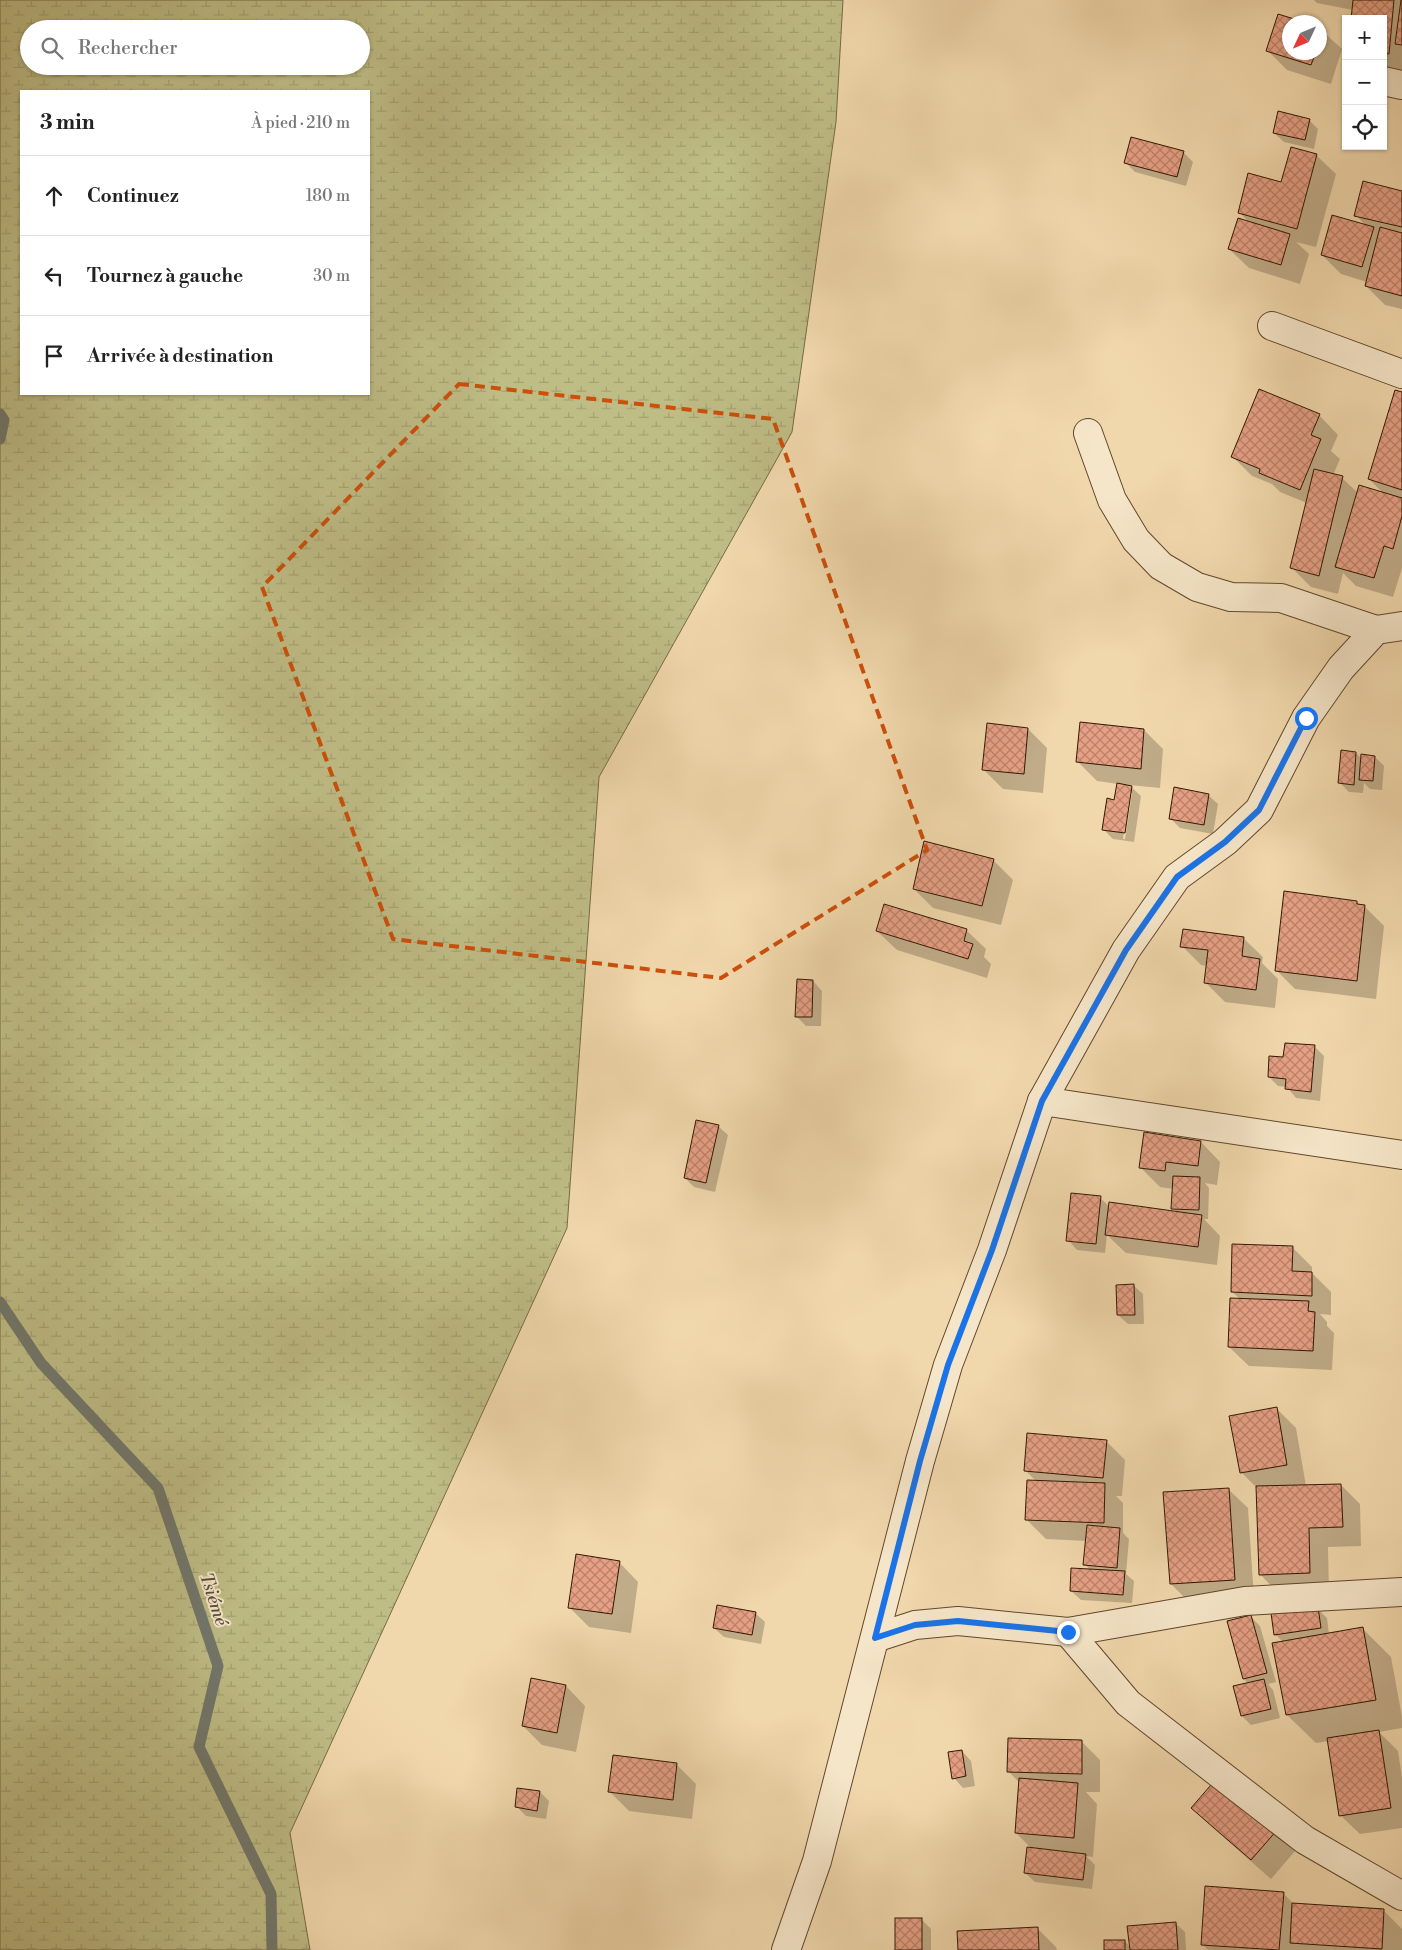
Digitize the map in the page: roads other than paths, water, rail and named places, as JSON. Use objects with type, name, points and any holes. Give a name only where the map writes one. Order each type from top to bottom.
[{"type":"street","points":[[1387,82],[1402,85]]},
{"type":"street","points":[[1272,326],[1402,374]]},
{"type":"street","points":[[1088,433],[1112,500],[1136,540],[1161,566],[1197,587],[1231,596],[1281,598],[1389,628]]},
{"type":"street","points":[[786,1950],[817,1861],[920,1461],[948,1365],[992,1250],[1042,1101],[1126,950],[1177,877],[1225,842],[1259,810],[1306,718],[1342,668],[1389,628]]},
{"type":"street","points":[[1042,1101],[1402,1154]]},
{"type":"street","points":[[875,1638],[915,1625],[958,1621],[1068,1632],[1245,1602],[1402,1592]]},
{"type":"street","points":[[1068,1632],[1128,1703],[1305,1840],[1402,1896]]},
{"type":"waterway","name":"Tsiémé","points":[[0,414],[4,420],[0,439]]},
{"type":"waterway","name":"Tsiémé","points":[[0,1302],[41,1363],[158,1488],[218,1666],[199,1747],[271,1894],[272,1950]]}]
